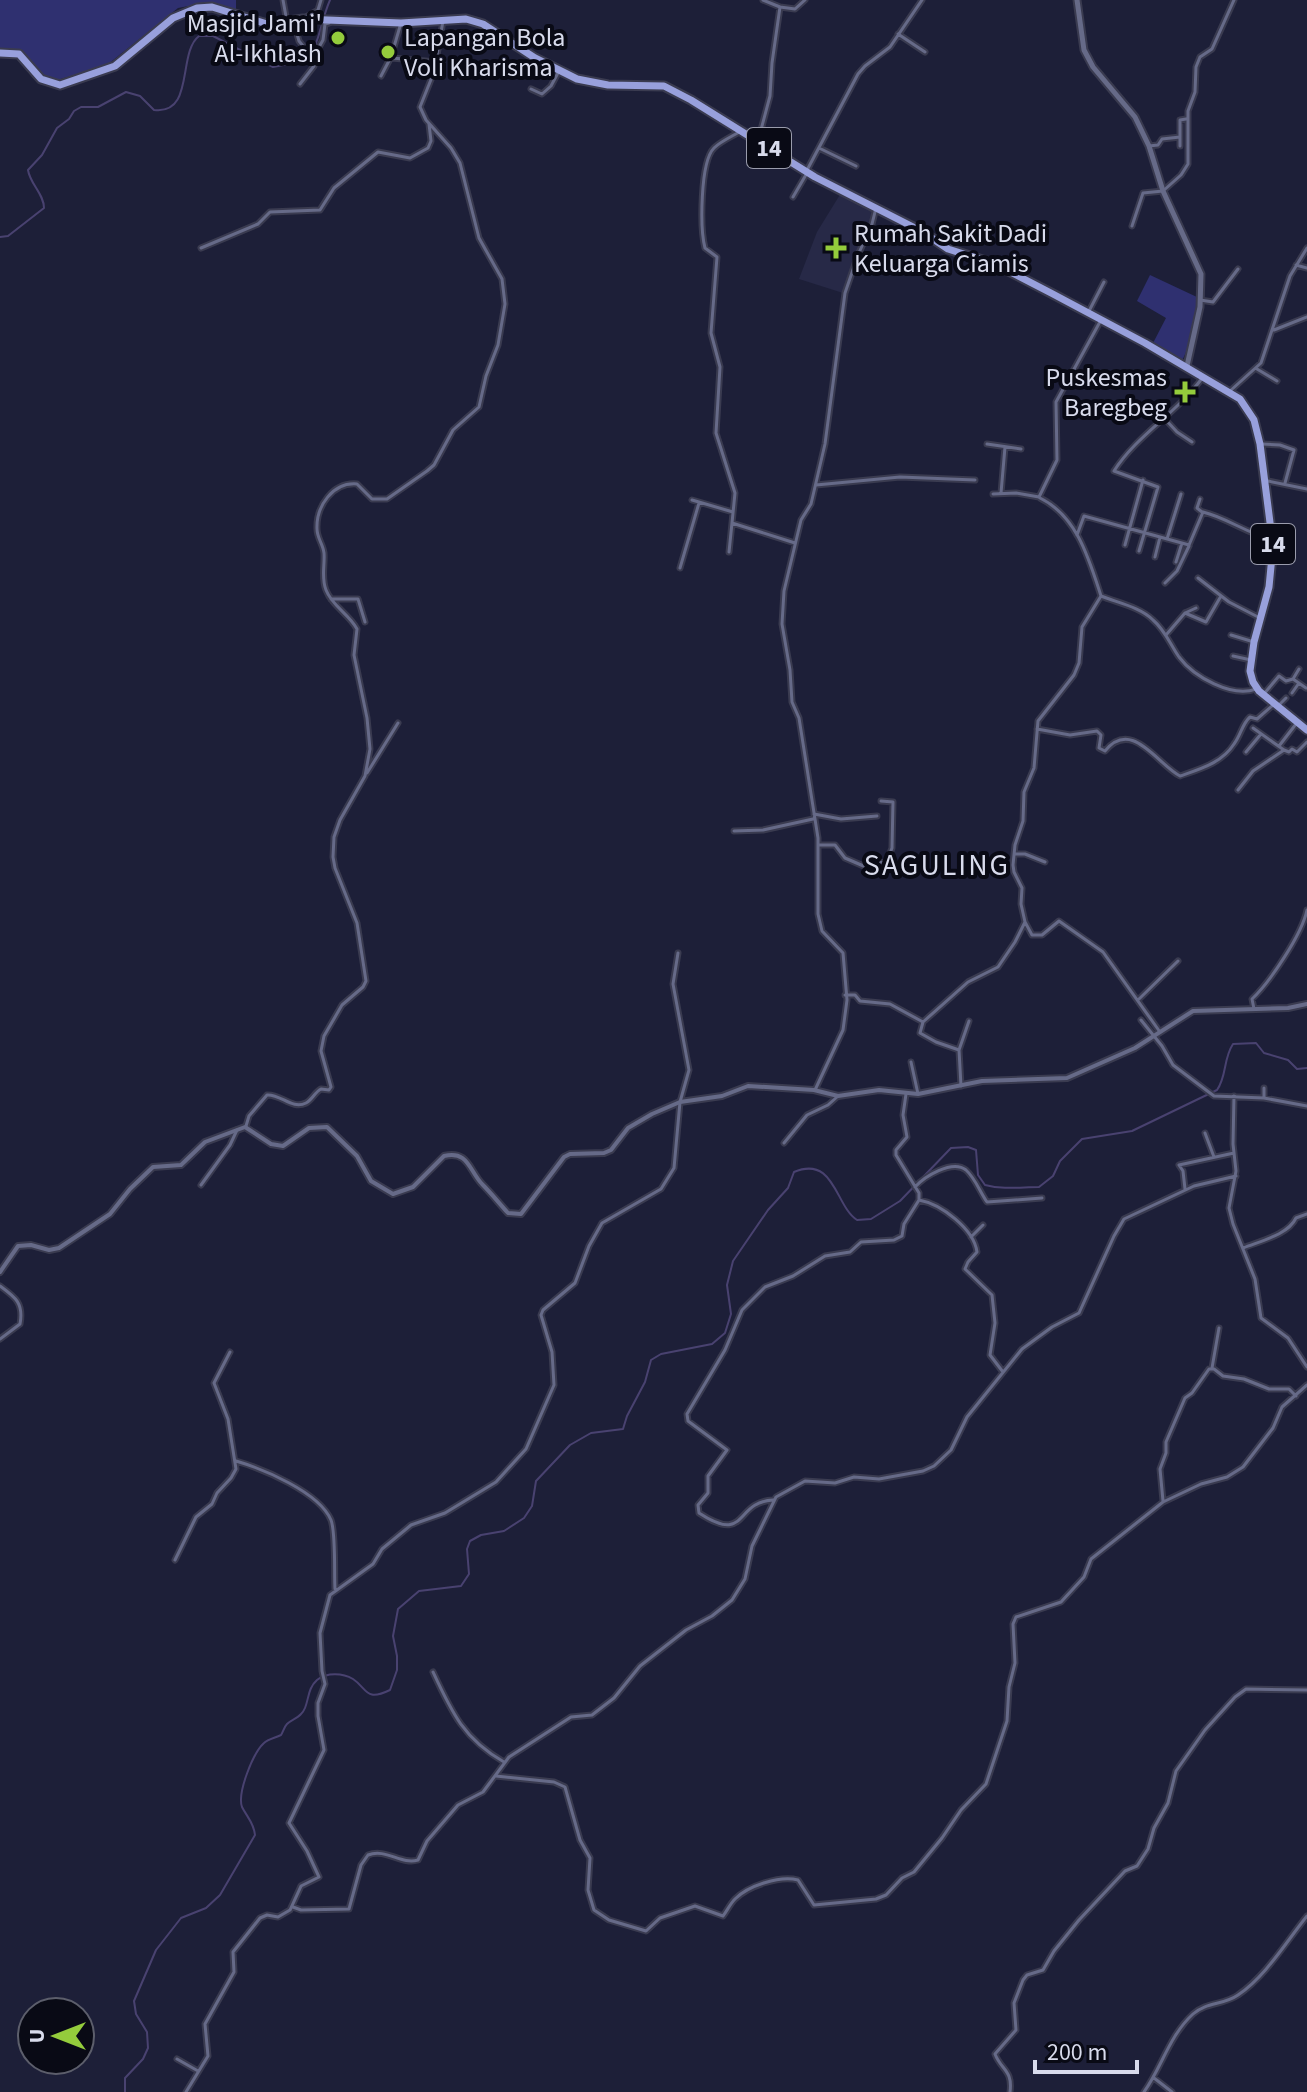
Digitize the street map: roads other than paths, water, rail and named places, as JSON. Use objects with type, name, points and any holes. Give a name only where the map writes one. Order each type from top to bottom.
[{"type":"highway","name":"14","points":[[0,53],[19,54],[41,79],[60,85],[115,66],[173,18],[189,10],[212,7],[267,24],[303,19],[401,23],[466,19],[479,22],[559,71],[592,83],[664,86],[807,172],[948,249],[995,264],[1089,312],[1230,391],[1245,405],[1254,420],[1260,444],[1272,539],[1271,576],[1250,671],[1260,692]]},
{"type":"highway","points":[[1260,692],[1307,730]]},
{"type":"main road","points":[[1077,0],[1084,50],[1093,67],[1135,117],[1149,146],[1163,191],[1201,274],[1200,300],[1187,366]]},
{"type":"street","points":[[283,0],[299,41],[312,55],[314,66],[300,84]]},
{"type":"street","points":[[303,19],[318,10],[321,0]]},
{"type":"street","points":[[763,0],[795,9],[805,0]]},
{"type":"street","points":[[793,197],[858,74],[890,47],[922,0]]},
{"type":"street","points":[[1132,226],[1143,193],[1163,191],[1188,164],[1189,108],[1195,92],[1196,67],[1200,57],[1212,49],[1234,0]]},
{"type":"street","points":[[758,141],[770,96],[780,7]]},
{"type":"street","points":[[312,55],[323,40],[325,24],[331,20]]},
{"type":"street","points":[[365,776],[371,743],[354,655],[357,629],[331,600],[324,583],[323,546],[316,531],[319,515],[326,498],[344,485],[353,483],[372,499],[387,499],[434,465],[453,430],[479,407],[498,345],[505,304],[502,279],[479,238],[460,163],[429,124],[420,105],[431,81],[443,21]]},
{"type":"street","points":[[381,76],[391,57],[401,23]]},
{"type":"street","points":[[898,34],[925,52]]},
{"type":"street","points":[[391,57],[436,62]]},
{"type":"street","points":[[531,89],[542,94],[551,86],[559,71]]},
{"type":"street","points":[[1180,146],[1180,120],[1186,119]]},
{"type":"street","points":[[201,248],[260,223],[270,212],[320,210],[334,188],[378,152],[410,158],[428,148],[431,144],[429,124]]},
{"type":"street","points":[[729,552],[735,493],[716,433],[720,367],[711,333],[717,257],[707,251],[703,243],[702,202],[710,154],[741,131]]},
{"type":"street","points":[[1149,146],[1158,145],[1162,139],[1180,137]]},
{"type":"street","points":[[819,148],[856,166]]},
{"type":"street","points":[[814,1090],[843,1030],[847,1009],[843,953],[820,925],[818,845],[799,718],[792,702],[782,624],[785,584],[801,520],[810,509],[825,444],[845,293],[876,208]]},
{"type":"street","points":[[1230,391],[1257,369],[1274,330],[1290,276],[1307,248]]},
{"type":"street","points":[[1296,265],[1307,268]]},
{"type":"street","points":[[1200,300],[1213,302],[1238,269]]},
{"type":"street","points":[[1089,312],[1104,282]]},
{"type":"street","points":[[1274,330],[1307,317]]},
{"type":"street","points":[[1039,497],[1057,460],[1056,402],[1101,320]]},
{"type":"street","points":[[1257,369],[1277,381]]},
{"type":"street","points":[[1139,551],[1159,488],[1114,471],[1130,449],[1165,419],[1203,377]]},
{"type":"street","points":[[1165,419],[1184,440],[1192,442]]},
{"type":"street","points":[[987,444],[1021,449]]},
{"type":"street","points":[[1260,444],[1280,445],[1294,450],[1285,483]]},
{"type":"street","points":[[1001,493],[1005,447]]},
{"type":"street","points":[[816,485],[900,477],[975,480]]},
{"type":"street","points":[[1125,545],[1143,480]]},
{"type":"street","points":[[1266,481],[1307,489]]},
{"type":"street","points":[[993,494],[1029,494],[1060,510],[1077,535],[1101,596],[1146,614],[1166,635],[1183,662],[1223,689],[1240,693],[1260,692],[1278,677],[1286,681],[1293,679],[1299,669]]},
{"type":"street","points":[[1167,539],[1181,494]]},
{"type":"street","points":[[1200,499],[1197,508],[1202,512],[1232,521],[1250,534],[1272,539]]},
{"type":"street","points":[[692,500],[733,512]]},
{"type":"street","points":[[680,568],[699,503]]},
{"type":"street","points":[[1165,583],[1177,571],[1202,512]]},
{"type":"street","points":[[1077,535],[1084,516],[1189,545]]},
{"type":"street","points":[[732,523],[795,543]]},
{"type":"street","points":[[1155,557],[1160,537]]},
{"type":"street","points":[[1176,562],[1182,543]]},
{"type":"street","points":[[1198,578],[1221,596],[1261,618]]},
{"type":"street","points":[[1101,596],[1082,627],[1079,663],[1074,675],[1043,713],[1037,729],[1034,768],[1024,792],[1023,821],[1014,854],[1014,872],[1022,888],[1021,904],[1030,933],[1037,936],[1045,934],[1059,921],[1103,952],[1160,1032]]},
{"type":"street","points":[[1185,613],[1206,622],[1221,596]]},
{"type":"street","points":[[331,600],[358,599],[365,622]]},
{"type":"street","points":[[1166,635],[1185,613],[1196,608]]},
{"type":"street","points":[[1231,635],[1254,642]]},
{"type":"street","points":[[1233,656],[1251,660]]},
{"type":"street","points":[[1293,679],[1306,688]]},
{"type":"street","points":[[1292,693],[1299,683]]},
{"type":"street","points":[[1037,729],[1070,735],[1097,731],[1101,735],[1099,748],[1105,751],[1109,745],[1122,739],[1138,741],[1180,776],[1211,766],[1235,743],[1246,719],[1257,719],[1286,698]]},
{"type":"street","points":[[0,1272],[18,1246],[31,1245],[49,1250],[59,1248],[110,1214],[153,1167],[181,1165],[205,1142],[245,1127],[249,1116],[267,1095],[275,1094],[293,1104],[305,1103],[321,1089],[329,1090],[331,1087],[321,1051],[324,1036],[342,1005],[366,981],[357,923],[335,868],[334,837],[343,811],[398,723]]},
{"type":"street","points":[[1279,746],[1296,723]]},
{"type":"street","points":[[1253,728],[1289,752],[1292,749],[1297,752],[1307,742]]},
{"type":"street","points":[[1246,752],[1261,734]]},
{"type":"street","points":[[1238,790],[1253,771],[1284,750]]},
{"type":"street","points":[[818,845],[835,845],[845,858],[882,874],[892,844],[893,802],[881,801]]},
{"type":"street","points":[[734,831],[763,830],[814,816],[841,819],[877,816]]},
{"type":"street","points":[[1014,854],[1025,854],[1045,862]]},
{"type":"street","points":[[869,861],[887,863]]},
{"type":"street","points":[[1254,1009],[1253,999],[1306,922],[1307,910]]},
{"type":"street","points":[[959,1050],[920,1033],[923,1022],[968,982],[998,967],[1025,922]]},
{"type":"street","points":[[186,2092],[208,2056],[206,2022],[234,1972],[233,1952],[260,1918],[267,1915],[278,1917],[293,1907],[301,1886],[319,1877],[289,1823],[324,1750],[318,1715],[318,1703],[325,1684],[320,1633],[330,1595],[373,1564],[382,1549],[411,1525],[445,1513],[496,1482],[526,1449],[554,1385],[552,1352],[541,1312],[575,1283],[589,1246],[602,1223],[661,1189],[667,1182],[676,1161],[680,1102],[689,1070],[673,984],[678,953]]},
{"type":"street","points":[[1138,1000],[1178,961]]},
{"type":"street","points":[[845,995],[855,995],[860,1001],[890,1004],[923,1022]]},
{"type":"street","points":[[245,1127],[271,1144],[283,1146],[309,1128],[327,1127],[357,1156],[370,1180],[393,1194],[413,1187],[444,1156],[458,1155],[469,1162],[481,1183],[508,1213],[513,1214],[524,1211],[564,1157],[611,1150],[636,1122],[680,1102],[712,1098],[756,1085],[814,1090],[838,1096],[879,1090],[918,1094],[1002,1079],[1067,1078],[1135,1048],[1199,1009],[1288,1008],[1307,1004]]},
{"type":"street","points":[[1141,1020],[1173,1065],[1211,1094],[1264,1098],[1307,1106]]},
{"type":"street","points":[[961,1086],[959,1050],[969,1021]]},
{"type":"street","points":[[911,1062],[918,1094]]},
{"type":"street","points":[[1264,1088],[1264,1098]]},
{"type":"street","points":[[773,1500],[762,1502],[735,1524],[727,1526],[699,1513],[698,1505],[708,1493],[708,1476],[727,1450],[688,1421],[687,1414],[725,1350],[742,1310],[765,1287],[793,1276],[825,1256],[850,1252],[861,1242],[894,1240],[902,1236],[904,1224],[919,1200],[919,1193],[896,1153],[906,1139],[903,1115],[906,1094]]},
{"type":"street","points":[[784,1143],[807,1115],[838,1096]]},
{"type":"street","points":[[1234,1096],[1236,1176],[1229,1208],[1255,1279],[1261,1318],[1288,1338],[1307,1367]]},
{"type":"street","points":[[201,1185],[237,1130]]},
{"type":"street","points":[[1205,1133],[1214,1157]]},
{"type":"street","points":[[1185,1190],[1183,1171],[1178,1166],[1234,1153]]},
{"type":"street","points":[[915,1186],[940,1170],[959,1167],[967,1172],[987,1202],[1042,1198]]},
{"type":"street","points":[[293,1907],[301,1910],[349,1909],[361,1865],[368,1855],[378,1852],[408,1862],[418,1860],[427,1841],[460,1803],[483,1792],[512,1755],[569,1718],[592,1715],[614,1698],[640,1666],[735,1597],[745,1579],[752,1546],[773,1500],[780,1494],[805,1481],[835,1483],[854,1477],[879,1479],[930,1468],[951,1450],[967,1417],[1029,1343],[1079,1313],[1124,1219],[1185,1190],[1236,1176]]},
{"type":"street","points":[[919,1200],[959,1223],[971,1237],[977,1252],[965,1269],[992,1295],[995,1323],[990,1355],[1003,1372]]},
{"type":"street","points":[[1243,1248],[1285,1230],[1293,1225],[1296,1218],[1307,1214]]},
{"type":"street","points":[[971,1237],[983,1225]]},
{"type":"street","points":[[0,1286],[18,1300],[22,1310],[20,1324],[0,1339]]},
{"type":"street","points":[[1163,1502],[1160,1469],[1166,1442],[1186,1397],[1212,1368],[1219,1328]]},
{"type":"street","points":[[175,1560],[196,1517],[212,1504],[217,1493],[234,1474],[236,1461],[228,1419],[214,1383],[230,1352]]},
{"type":"street","points":[[1212,1368],[1223,1376],[1244,1379],[1269,1389],[1289,1389],[1296,1396]]},
{"type":"street","points":[[495,1776],[554,1782],[565,1787],[580,1840],[590,1858],[588,1890],[591,1906],[612,1921],[646,1931],[660,1918],[695,1906],[723,1916],[736,1898],[752,1889],[789,1879],[798,1880],[814,1905],[876,1899],[886,1895],[902,1878],[914,1872],[961,1810],[986,1784],[1007,1718],[1009,1687],[1015,1663],[1013,1624],[1016,1617],[1061,1602],[1084,1577],[1091,1559],[1163,1502],[1201,1484],[1223,1479],[1243,1467],[1273,1428],[1282,1407],[1307,1385]]},
{"type":"street","points":[[236,1461],[275,1475],[324,1510],[332,1523],[335,1589]]},
{"type":"street","points":[[433,1672],[472,1740],[504,1762]]},
{"type":"street","points":[[1010,2092],[1011,2081],[1007,2069],[995,2054],[1016,2030],[1014,2003],[1023,1980],[1027,1975],[1043,1970],[1079,1920],[1125,1871],[1137,1866],[1168,1803],[1176,1771],[1205,1730],[1246,1689],[1307,1690]]},
{"type":"street","points":[[1144,2092],[1154,2078],[1171,2040],[1193,2014],[1206,2005],[1241,1994],[1307,1916]]},
{"type":"street","points":[[177,2059],[198,2071]]},
{"type":"street","points":[[1154,2078],[1172,2092]]},
{"type":"waterway","points":[[0,237],[8,236],[44,208],[28,170],[42,155],[57,128],[74,111],[81,107],[98,107],[126,92],[140,96],[154,110],[167,109],[175,103],[180,93],[188,55],[199,36],[213,36],[273,67],[308,60],[330,0]]},
{"type":"waterway","points":[[125,2092],[125,2078],[143,2059],[148,2048],[147,2032],[136,2014],[134,2001],[156,1950],[181,1918],[206,1908],[220,1895],[255,1835],[241,1801],[247,1774],[260,1748],[268,1740],[281,1735],[287,1724],[301,1714],[312,1686],[321,1677],[335,1674],[349,1677],[368,1693],[376,1695],[390,1690],[397,1670],[393,1636],[398,1609],[419,1591],[461,1586],[469,1574],[467,1549],[470,1541],[481,1535],[504,1531],[524,1518],[532,1506],[536,1481],[570,1445],[591,1433],[623,1429],[645,1382],[651,1360],[661,1354],[712,1344],[725,1333],[731,1314],[727,1285],[733,1261],[768,1210],[788,1188],[794,1172],[818,1170],[826,1176],[857,1220],[871,1219],[900,1201],[951,1148],[976,1150],[978,1175],[985,1185],[1039,1187],[1053,1176],[1060,1161],[1082,1139],[1132,1131],[1217,1090],[1233,1044],[1256,1043],[1264,1053],[1288,1060],[1297,1069],[1307,1068]]},
{"type":"place","name":"Masjid Jami' Al-Ikhlash","points":[[338,38]]},
{"type":"place","name":"Lapangan Bola Voli Kharisma","points":[[388,52]]},
{"type":"place","name":"Rumah Sakit Dadi Keluarga Ciamis","points":[[836,248]]},
{"type":"place","name":"Puskesmas Baregbeg","points":[[1185,392]]},
{"type":"district","name":"SAGULING","points":[[937,865]]}]
